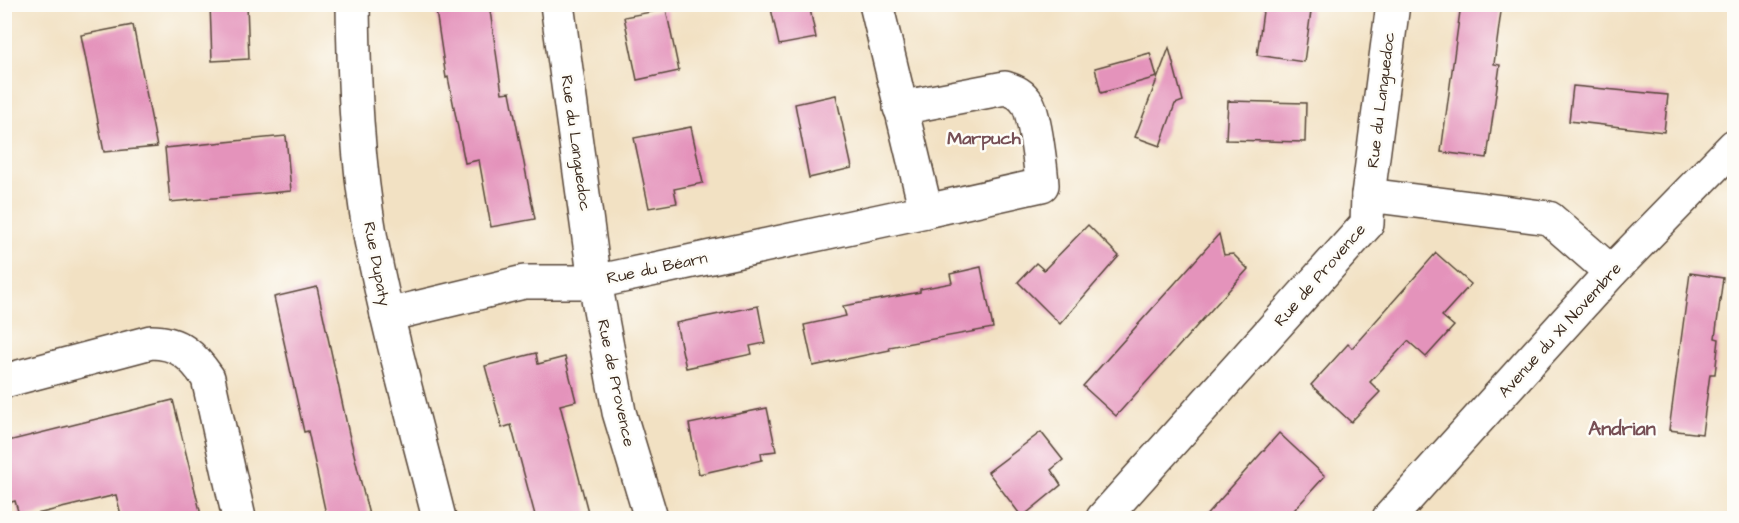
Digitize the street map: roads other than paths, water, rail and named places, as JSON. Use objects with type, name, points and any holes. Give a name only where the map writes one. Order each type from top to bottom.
[{"type":"street","name":"Rue Dupaty","points":[[353,4],[354,104],[369,228],[387,315],[440,519]]},
{"type":"street","name":"Rue du Languedoc","points":[[557,4],[595,282]]},
{"type":"street","points":[[876,4],[926,211]]},
{"type":"street","name":"Rue du Languedoc","points":[[1368,195],[1393,4]]},
{"type":"street","name":"Rue du Béarn","points":[[387,315],[524,282],[595,282],[1042,185],[1029,105],[1019,93],[1005,88],[900,108]]},
{"type":"street","name":"Avenue du XI Novembre","points":[[1389,519],[1611,272],[1734,146]]},
{"type":"street","name":"Rue de Provence","points":[[1103,519],[1367,224],[1368,195]]},
{"type":"street","points":[[1368,195],[1549,218],[1611,272]]},
{"type":"street","name":"Rue de Provence","points":[[595,282],[619,412],[651,519]]},
{"type":"street","points":[[4,381],[152,342],[167,342],[180,348],[195,359],[208,378],[239,519]]},
{"type":"district","name":"Marpuch","points":[[984,138]]},
{"type":"district","name":"Andrian","points":[[1622,429]]}]
